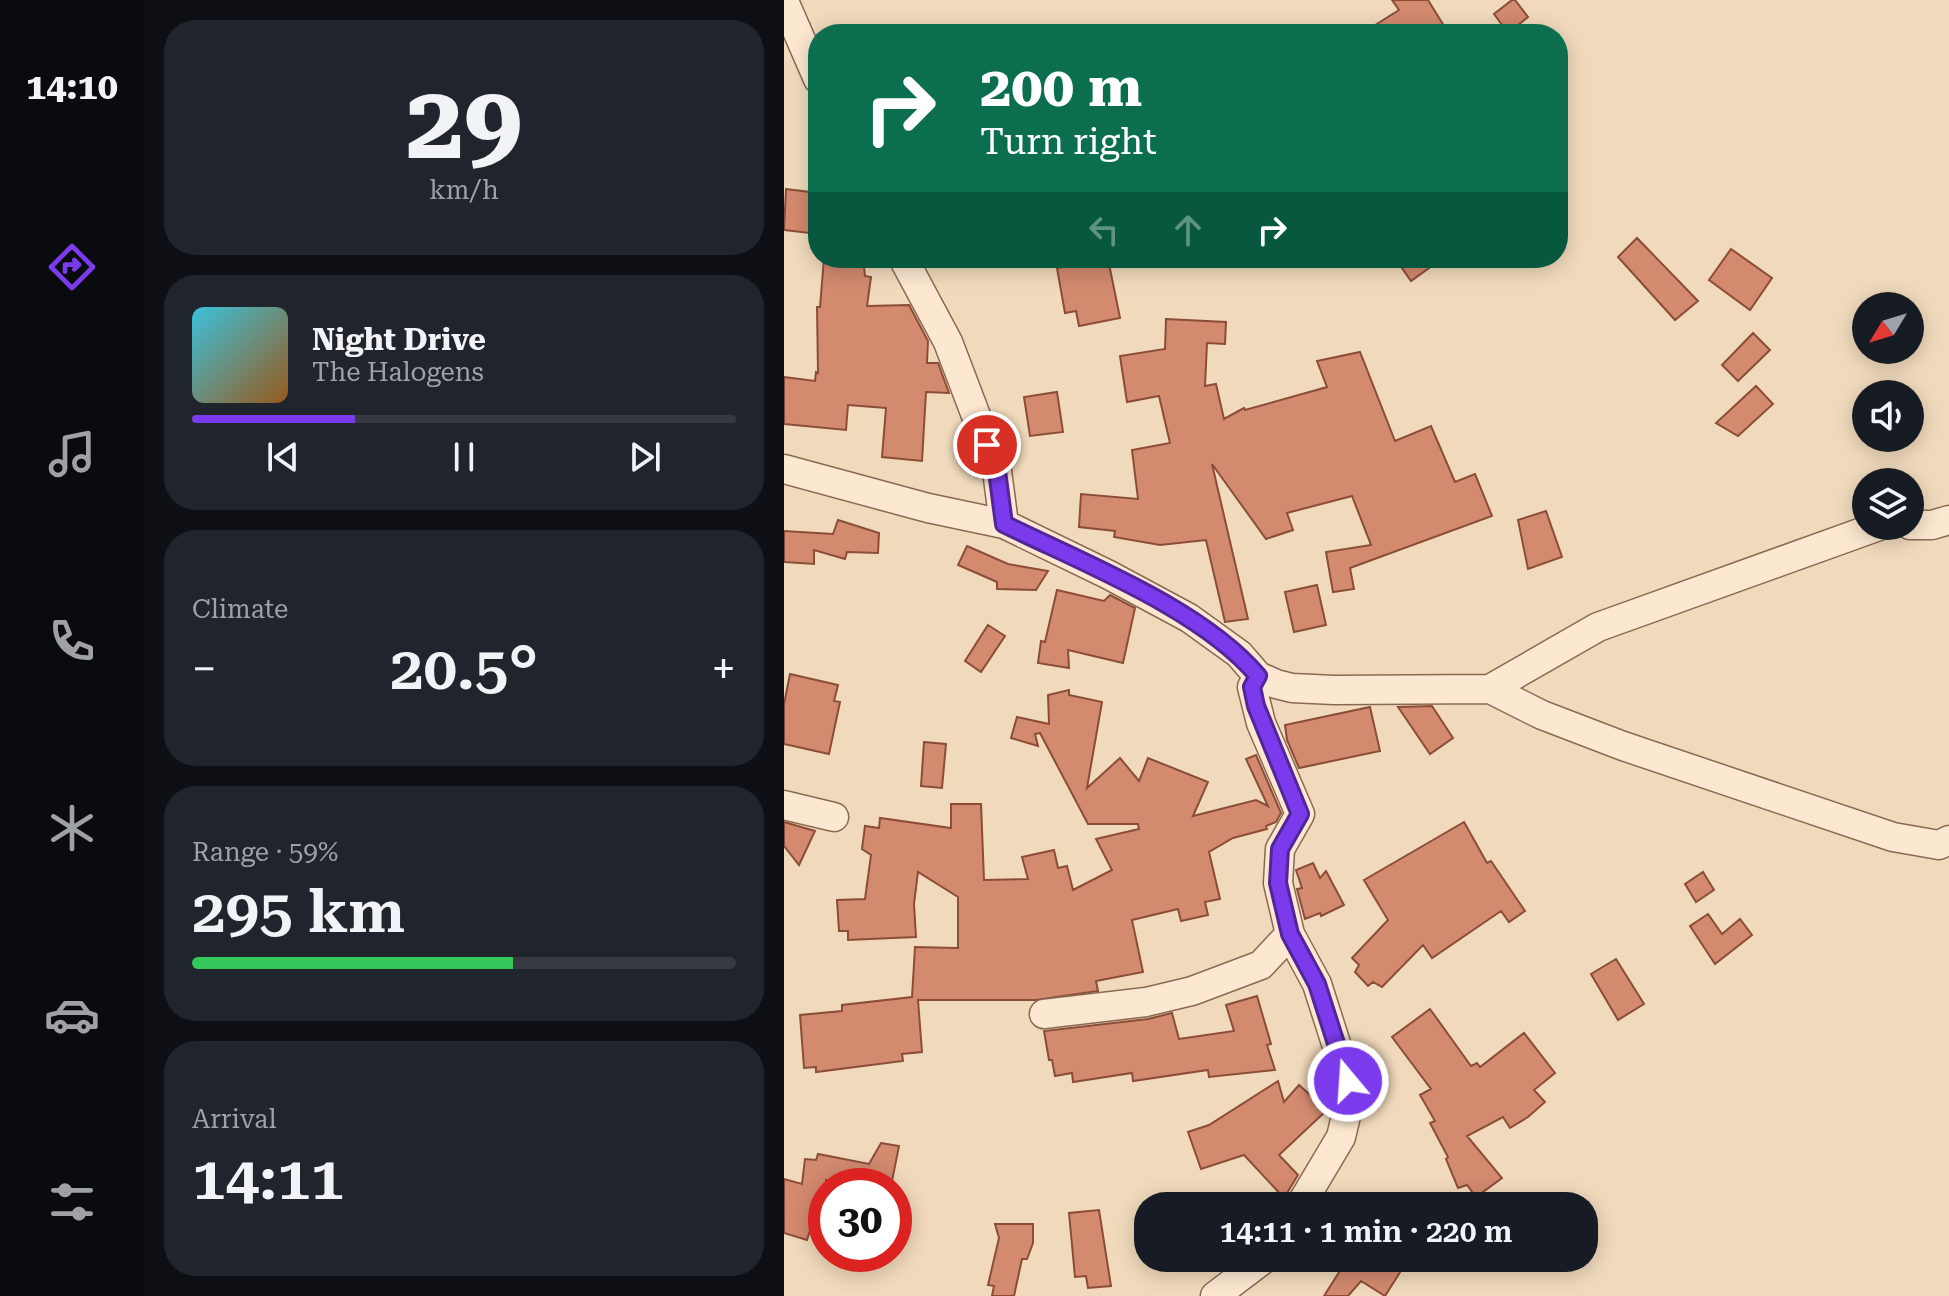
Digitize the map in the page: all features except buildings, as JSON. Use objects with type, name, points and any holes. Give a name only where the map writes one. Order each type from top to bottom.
[{"type":"street","points":[[784,1],[808,56]]},
{"type":"street","points":[[908,268],[954,356],[997,471],[1004,524]]},
{"type":"street","points":[[784,469],[928,508],[1004,524],[1189,618],[1239,654],[1258,676],[1292,688],[1490,689],[1542,715],[1623,746],[1893,837],[1946,846]]},
{"type":"street","points":[[1924,525],[1949,520]]},
{"type":"street","points":[[1490,689],[1598,627],[1852,536]]},
{"type":"street","points":[[1258,676],[1252,687],[1256,706],[1300,814],[1280,849],[1278,883],[1290,934],[1317,984],[1348,1081],[1350,1099],[1341,1137],[1308,1192]]},
{"type":"street","points":[[784,805],[834,817]]},
{"type":"street","points":[[1044,1014],[1146,1002],[1192,991],[1261,965],[1290,934]]},
{"type":"street","points":[[1215,1296],[1247,1272]]},
{"type":"route","points":[[987,445],[997,471],[1004,524],[1189,618],[1239,654],[1258,676],[1252,687],[1261,723],[1300,814],[1280,849],[1278,883],[1290,934],[1317,984],[1348,1081]]}]
